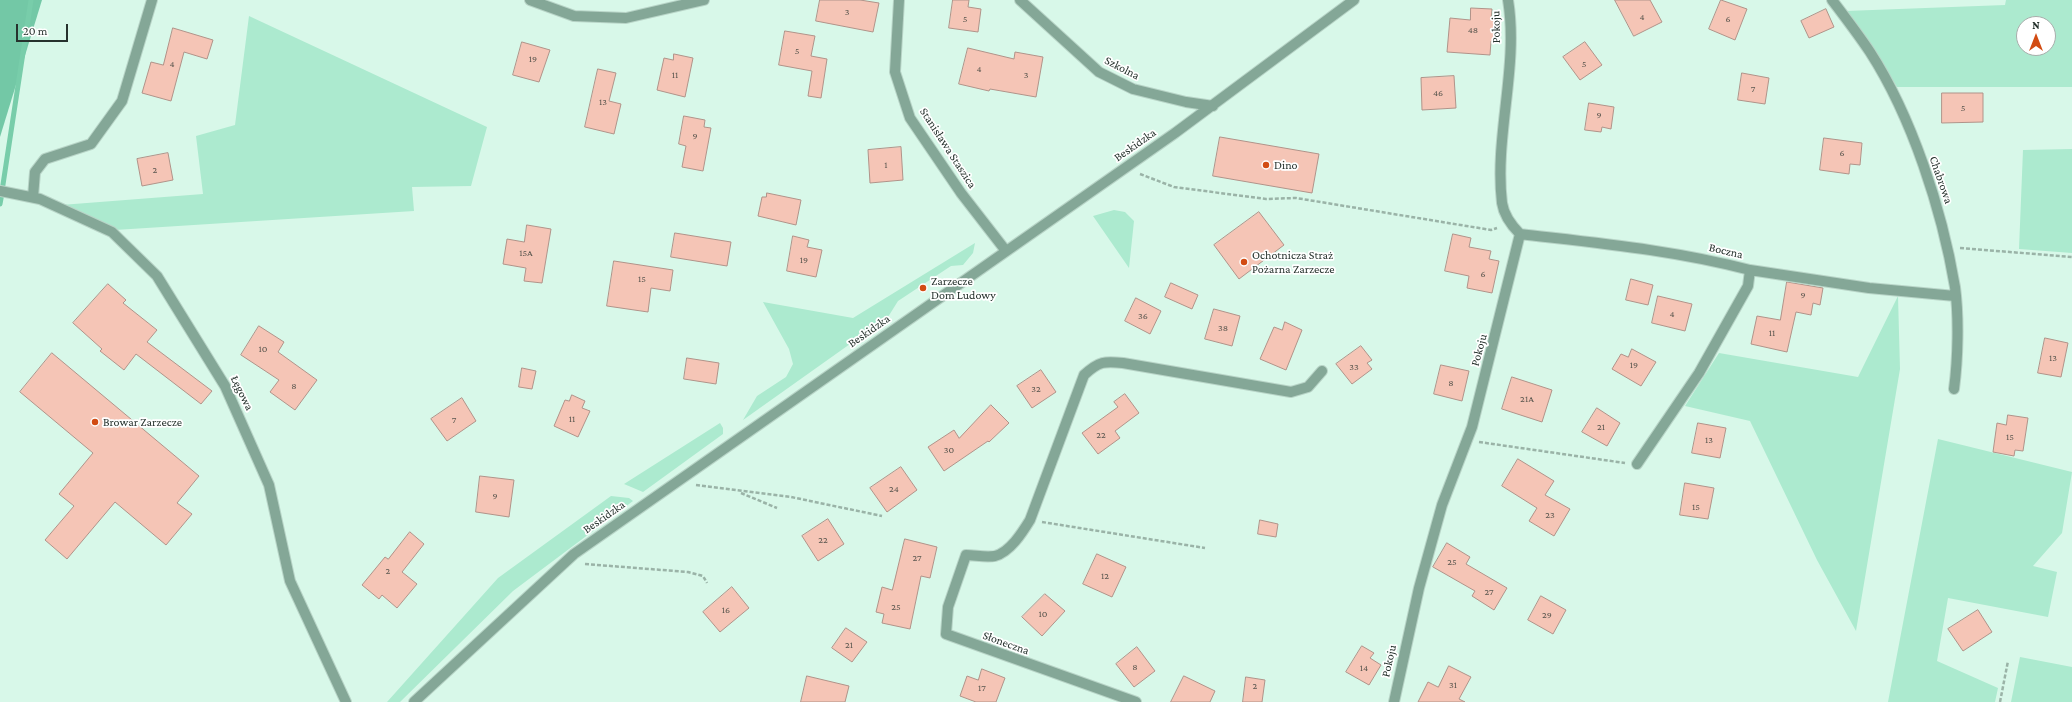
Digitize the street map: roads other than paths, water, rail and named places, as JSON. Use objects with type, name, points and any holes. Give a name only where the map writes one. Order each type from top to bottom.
[{"type":"street","points":[[32,198],[35,172],[45,159],[91,144],[122,101],[152,0]]},
{"type":"street","points":[[530,0],[574,16],[626,18],[704,0]]},
{"type":"street","name":"Stanisława Staszica","points":[[899,0],[895,72],[910,118],[961,193],[1006,251]]},
{"type":"street","name":"Szkolna","points":[[1020,0],[1099,72],[1133,89],[1186,102],[1213,106]]},
{"type":"street","name":"Beskidzka","points":[[414,702],[574,554],[1213,106],[1354,0]]},
{"type":"street","name":"Pokoju","points":[[1394,702],[1419,588],[1442,506],[1467,440],[1496,335],[1520,234],[1508,222],[1502,204],[1502,143],[1509,69],[1510,17],[1508,0]]},
{"type":"street","name":"Chabrowa","points":[[1832,0],[1870,52],[1892,92],[1932,191],[1946,247],[1955,296],[1957,334],[1954,389]]},
{"type":"street","name":"Łęgowa","points":[[0,191],[40,199],[112,232],[157,276],[225,386],[266,478],[290,581],[346,702]]},
{"type":"street","name":"Boczna","points":[[1520,234],[1628,246],[1716,261],[1750,270],[1748,286],[1699,373],[1637,464]]},
{"type":"street","points":[[1750,270],[1869,288],[1955,296]]},
{"type":"street","name":"Słoneczna","points":[[1136,702],[946,634],[948,607],[966,555],[994,556],[1002,553],[1019,536],[1030,520],[1084,375],[1093,366],[1104,361],[1124,363],[1291,392],[1308,387],[1322,370]]},
{"type":"waterway","points":[[2,191],[31,0]]},
{"type":"waterway","points":[[0,204],[2,193]]},
{"type":"place","name":"Dino","points":[[1266,165]]},
{"type":"place","name":"Ochotnicza Straż Pożarna Zarzecze","points":[[1244,262]]},
{"type":"place","name":"Zarzecze Dom Ludowy","points":[[923,288]]},
{"type":"place","name":"Browar Zarzecze","points":[[95,422]]}]
